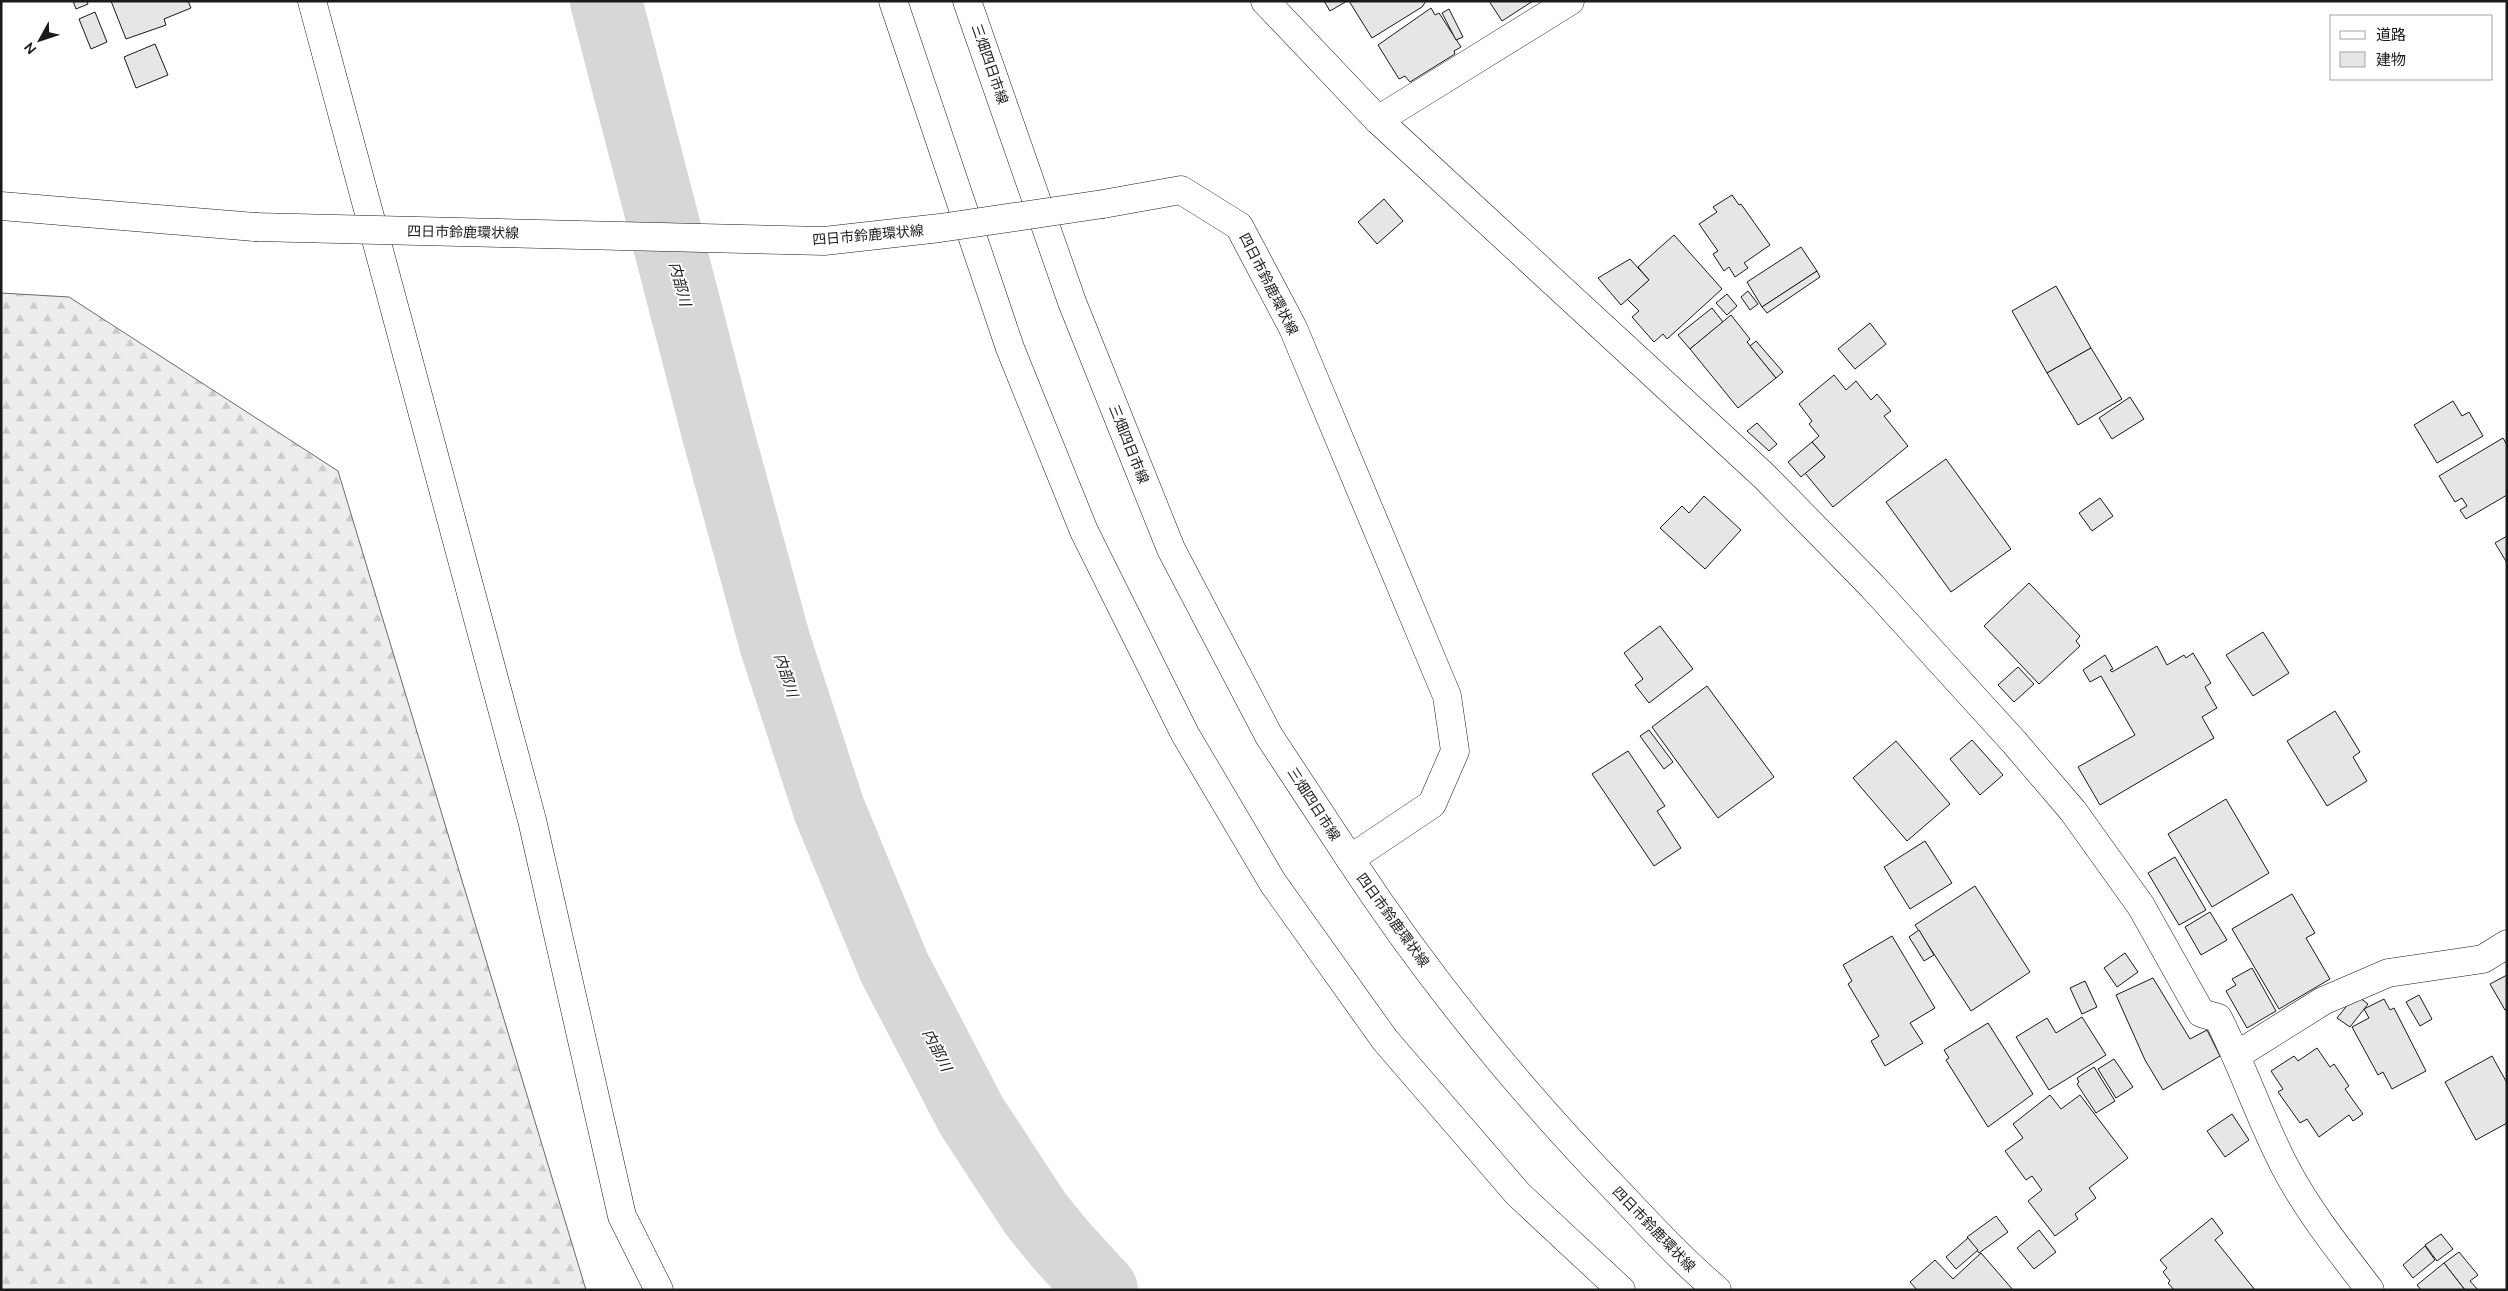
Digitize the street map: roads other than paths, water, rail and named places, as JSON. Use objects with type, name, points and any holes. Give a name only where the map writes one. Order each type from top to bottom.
[{"type":"street","points":[[312,1],[532,820],[622,1216],[659,1290]]},
{"type":"street","points":[[893,1],[1013,357],[1084,531],[1185,734],[1273,883],[1385,1040],[1518,1194],[1621,1290]]},
{"type":"street","name":"三畑四日市線","points":[[967,1],[1072,302],[1171,549],[1269,736],[1350,860]]},
{"type":"street","points":[[1265,1],[1378,120],[1764,476],[1872,586],[2014,742],[2073,812],[2141,906],[2201,1013],[2218,1018],[2237,1055],[2285,1168],[2333,1242],[2370,1290]]},
{"type":"street","points":[[1378,120],[1570,1]]},
{"type":"street","name":"四日市鈴鹿環状線","points":[[1,206],[255,227],[824,241],[940,228],[1103,204],[1180,190],[1239,226],[1293,328],[1447,696],[1455,751],[1432,804],[1350,860],[1378,902],[1493,1056],[1595,1169],[1695,1272],[1717,1290]]},
{"type":"street","points":[[2237,1055],[2323,1001],[2388,973],[2483,959],[2507,944]]},
{"type":"waterway","name":"内部川","points":[[606,1],[718,434],[775,643],[829,809],[894,967],[971,1115],[1035,1213],[1102,1290]]}]
